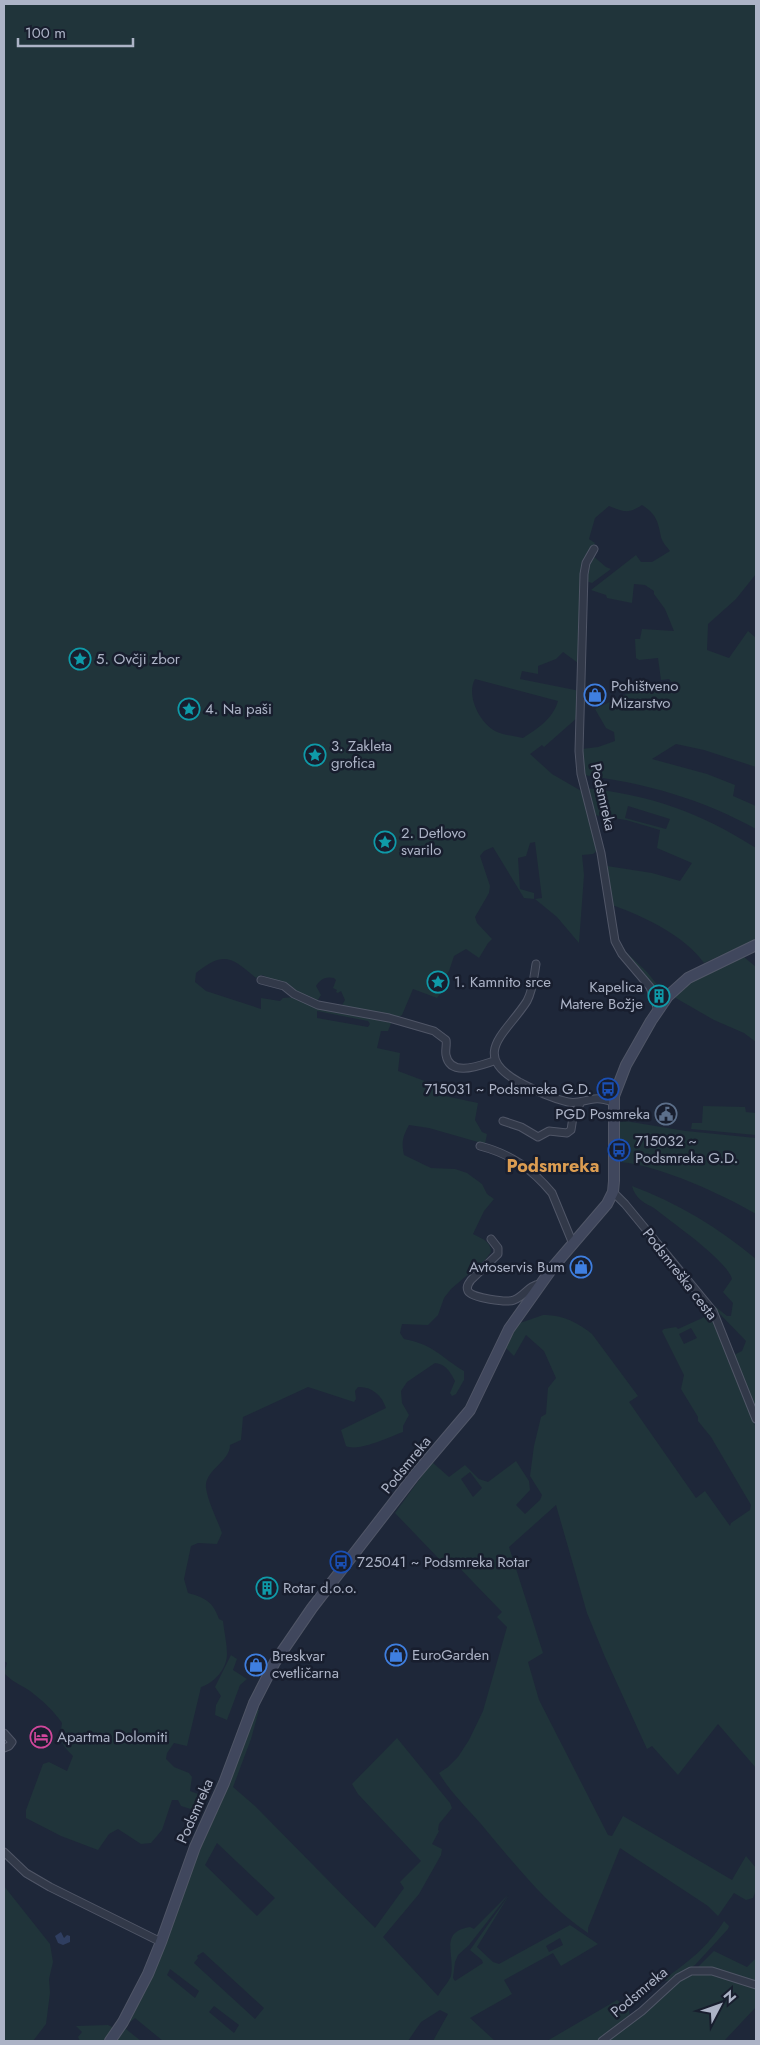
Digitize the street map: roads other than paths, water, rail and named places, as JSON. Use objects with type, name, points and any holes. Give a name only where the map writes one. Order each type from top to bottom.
[{"type":"street","name":"Podsmreka","points":[[594,549],[586,563],[584,574],[579,751],[581,774],[601,853],[615,941],[622,954],[650,988],[658,1010]]},
{"type":"street","points":[[613,1192],[613,1102],[616,1088],[626,1065],[668,996],[688,978],[756,945]]},
{"type":"street","points":[[536,964],[532,989],[528,1000],[496,1043],[494,1061],[510,1077],[536,1091],[571,1103],[594,1099],[613,1102]]},
{"type":"street","points":[[261,980],[284,986],[294,994],[318,1005],[389,1018],[434,1031],[446,1040],[446,1054],[449,1062],[454,1067],[461,1069],[475,1067],[494,1061]]},
{"type":"street","points":[[503,1121],[521,1127],[538,1136],[549,1130],[567,1133],[581,1102]]},
{"type":"street","points":[[480,1146],[501,1152],[512,1158],[552,1193],[573,1244]]},
{"type":"street","name":"Podsmreka","points":[[110,2041],[135,2000],[161,1942],[194,1847],[224,1783],[249,1716],[269,1673],[293,1634],[312,1608],[419,1470],[470,1410],[509,1329],[540,1284],[607,1204],[613,1192]]},
{"type":"street","name":"Podsmreška cesta","points":[[613,1192],[626,1204],[713,1310],[756,1419]]},
{"type":"street","points":[[491,1238],[498,1248],[498,1254],[467,1285],[471,1294],[509,1302],[521,1296],[534,1284],[540,1284]]},
{"type":"street","points":[[4,1733],[12,1742],[4,1748]]},
{"type":"street","points":[[4,1852],[26,1873],[50,1887],[161,1942]]},
{"type":"street","name":"Podsmreka","points":[[602,2041],[642,2010],[669,1985],[691,1971],[712,1971],[756,1985]]},
{"type":"water","points":[[61,1932],[64,1938],[67,1935],[70,1936],[70,1942],[63,1945],[58,1943],[55,1936]]},
{"type":"place","name":"5. Ovčji zbor","points":[[80,659]]},
{"type":"place","name":"Pohištveno Mizarstvo","points":[[595,695]]},
{"type":"place","name":"4. Na paši","points":[[189,709]]},
{"type":"place","name":"3. Zakleta grofica","points":[[315,755]]},
{"type":"place","name":"2. Detlovo svarilo","points":[[385,842]]},
{"type":"place","name":"1. Kamnito srce","points":[[438,982]]},
{"type":"place","name":"Kapelica Matere Božje","points":[[659,996]]},
{"type":"place","name":"715031 ~ Podsmreka G.D.","points":[[608,1089]]},
{"type":"place","name":"PGD Posmreka","points":[[666,1114]]},
{"type":"place","name":"715032 ~ Podsmreka G.D.","points":[[619,1150]]},
{"type":"place","name":"Avtoservis Bum","points":[[581,1267]]},
{"type":"place","name":"725041 ~ Podsmreka Rotar","points":[[341,1562]]},
{"type":"place","name":"Rotar d.o.o.","points":[[267,1588]]},
{"type":"place","name":"EuroGarden","points":[[396,1655]]},
{"type":"place","name":"Breskvar cvetličarna","points":[[256,1665]]},
{"type":"place","name":"Apartma Dolomiti","points":[[41,1737]]},
{"type":"district","name":"Podsmreka","points":[[553,1166]]}]
